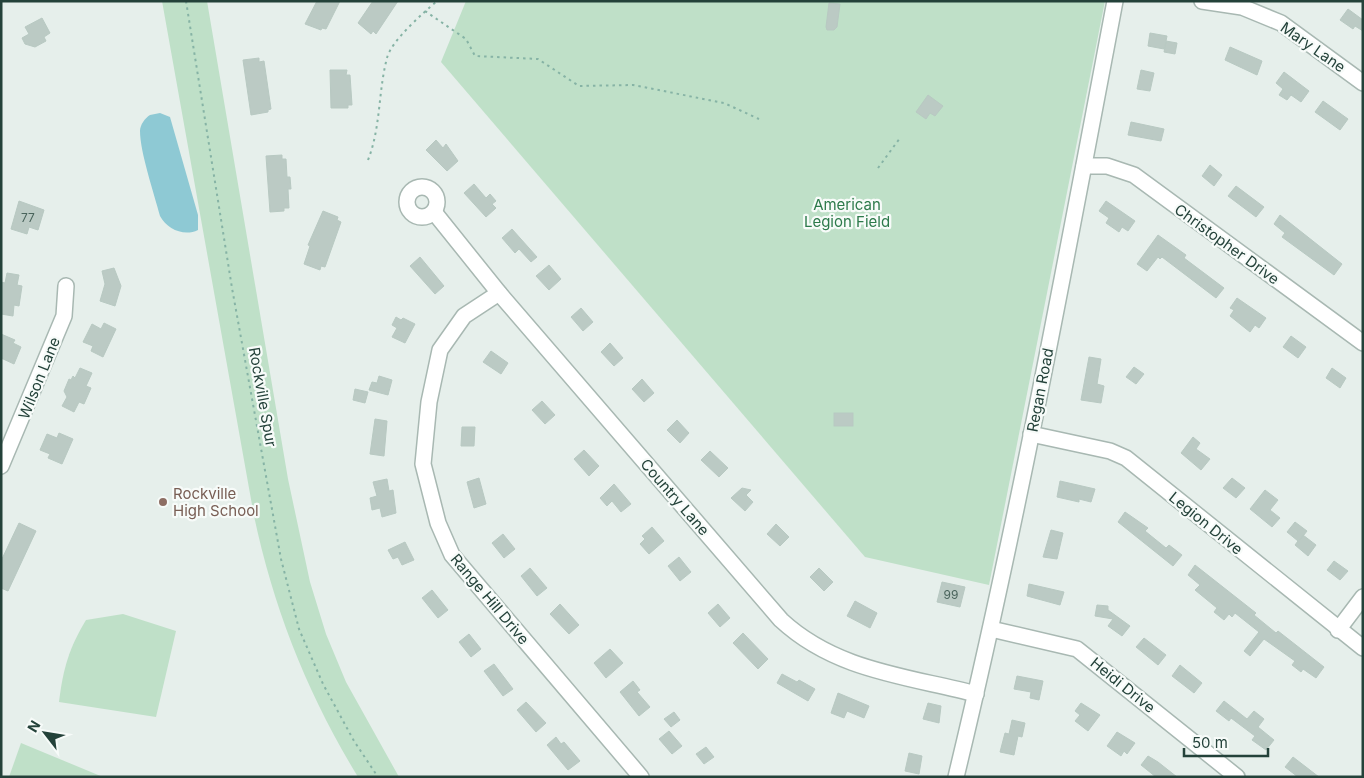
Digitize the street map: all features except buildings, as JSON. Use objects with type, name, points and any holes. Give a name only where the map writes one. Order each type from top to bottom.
[{"type":"street","name":"Regan Road","points":[[956,777],[991,629],[1031,434],[1115,1]]},
{"type":"street","name":"Mary Lane","points":[[1202,1],[1242,7],[1281,23],[1363,83]]},
{"type":"street","name":"Christopher Drive","points":[[1084,166],[1107,166],[1134,175],[1363,343]]},
{"type":"street","name":"Country Lane","points":[[434,212],[499,292],[781,620],[798,636],[837,658],[874,670],[976,694]]},
{"type":"street","name":"Wilson Lane","points":[[1,466],[64,316],[66,286]]},
{"type":"street","name":"Range Hill Drive","points":[[499,292],[464,316],[440,350],[429,402],[423,464],[438,523],[452,554],[641,777]]},
{"type":"street","name":"Legion Drive","points":[[1031,434],[1110,451],[1126,458],[1338,630],[1363,648]]},
{"type":"street","points":[[1338,630],[1363,597]]},
{"type":"street","name":"Heidi Drive","points":[[991,629],[1077,649],[1237,777]]},
{"type":"path","name":"Rockville Spur","points":[[186,1],[232,288],[281,559],[299,629],[323,684],[354,741],[378,777]]},
{"type":"path","points":[[368,160],[376,140],[387,56],[414,20],[437,1]]},
{"type":"path","points":[[425,11],[466,40],[475,56],[538,59],[579,86],[633,85],[724,103],[759,119]]},
{"type":"path","points":[[878,168],[900,138]]},
{"type":"green space","points":[[162,1],[207,1],[288,479],[310,582],[326,634],[346,682],[399,777],[358,777],[323,715],[308,683],[272,585],[254,516]]},
{"type":"green space","name":"American Legion Field","points":[[466,1],[1105,1],[989,585],[865,557],[441,62]]},
{"type":"green space","points":[[123,614],[176,631],[156,717],[59,702],[68,659],[75,640],[86,620]]},
{"type":"green space","points":[[21,743],[103,777],[9,777]]},
{"type":"water","points":[[160,113],[170,117],[198,215],[198,230],[193,232],[187,233],[176,230],[163,221],[148,173],[142,150],[140,129],[148,116]]},
{"type":"place","name":"Rockville High School","points":[[163,502]]}]
